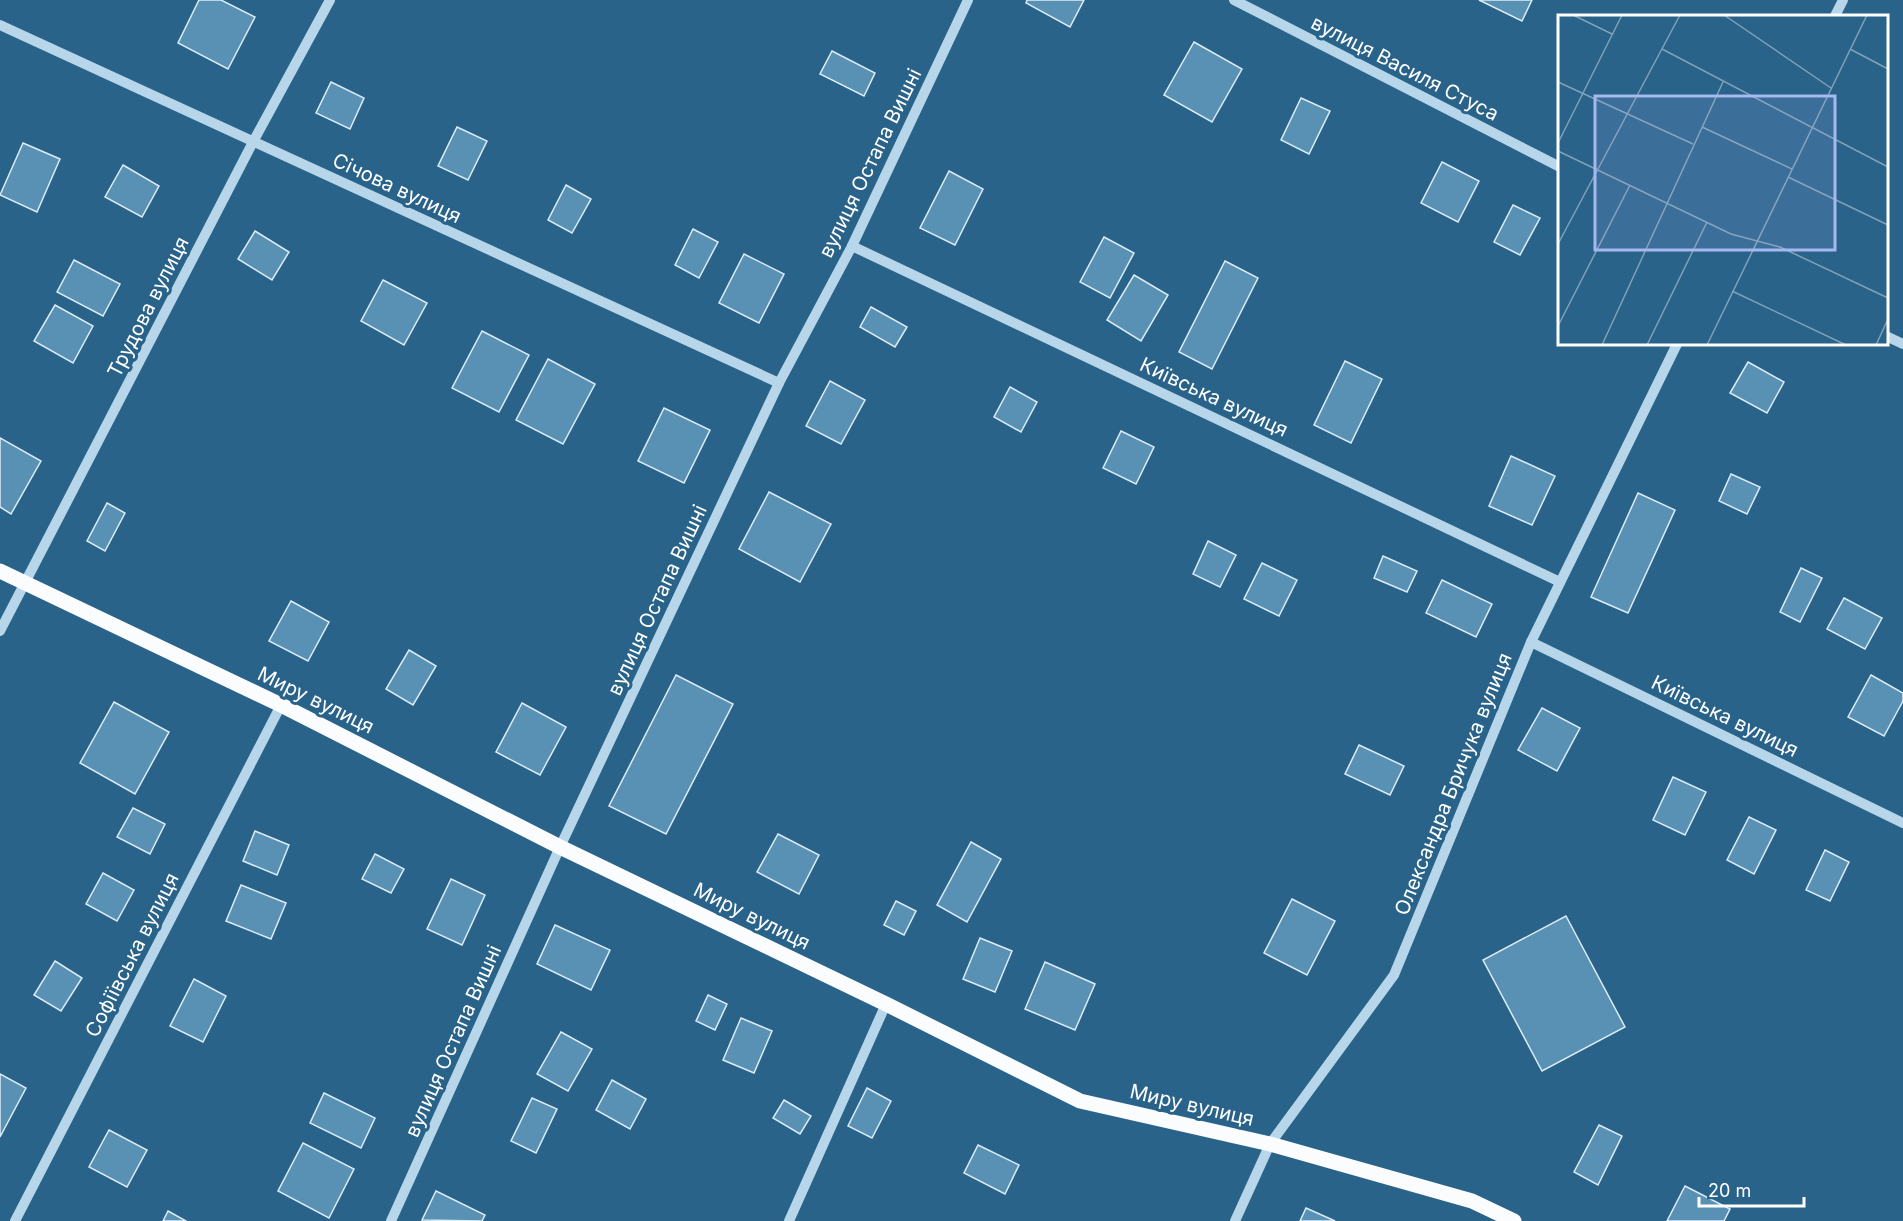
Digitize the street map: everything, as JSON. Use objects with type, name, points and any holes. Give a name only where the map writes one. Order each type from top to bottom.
[{"type":"main road","name":"Миру вулиця","points":[[0,571],[281,705],[560,847],[886,1004],[1080,1101],[1270,1144],[1472,1202],[1514,1221]]},
{"type":"street","name":"Трудова вулиця","points":[[0,631],[253,142],[330,0]]},
{"type":"street","name":"вулиця Остапа Вишні","points":[[391,1221],[560,847],[779,383],[852,246],[968,0]]},
{"type":"street","name":"вулиця Василя Стуса","points":[[1234,0],[1558,166]]},
{"type":"street","points":[[1836,15],[1843,0]]},
{"type":"street","name":"Січова вулиця","points":[[0,25],[779,383]]},
{"type":"street","name":"Київська вулиця","points":[[852,246],[1560,582]]},
{"type":"street","points":[[1888,336],[1903,344]]},
{"type":"street","name":"Олександра Бричука вулиця","points":[[1235,1221],[1270,1144],[1394,975],[1532,642],[1677,345]]},
{"type":"street","name":"Київська вулиця","points":[[1532,642],[1903,823]]},
{"type":"street","name":"Софіївська вулиця","points":[[15,1221],[281,705]]},
{"type":"street","points":[[789,1221],[886,1004]]},
{"type":"building","points":[[199,0],[221,0],[255,17],[228,69],[178,43]]},
{"type":"building","points":[[1027,0],[1084,0],[1070,27],[1026,3]]},
{"type":"building","points":[[1479,0],[1532,0],[1522,21]]},
{"type":"building","points":[[1194,42],[1242,69],[1212,122],[1164,95]]},
{"type":"building","points":[[832,51],[875,73],[864,96],[820,74]]},
{"type":"building","points":[[331,82],[364,98],[350,129],[316,113]]},
{"type":"building","points":[[1301,98],[1330,111],[1309,154],[1281,140]]},
{"type":"building","points":[[457,127],[487,141],[468,180],[438,166]]},
{"type":"building","points":[[23,143],[60,159],[37,212],[0,195]]},
{"type":"building","points":[[1442,162],[1479,181],[1458,222],[1421,203]]},
{"type":"building","points":[[123,165],[159,186],[142,217],[105,197]]},
{"type":"building","points":[[949,171],[983,189],[955,245],[920,228]]},
{"type":"building","points":[[566,185],[591,199],[572,233],[548,220]]},
{"type":"building","points":[[1513,205],[1540,218],[1520,255],[1494,242]]},
{"type":"building","points":[[693,229],[718,242],[699,278],[675,265]]},
{"type":"building","points":[[255,231],[289,252],[272,280],[238,259]]},
{"type":"building","points":[[1104,237],[1134,253],[1110,298],[1080,282]]},
{"type":"building","points":[[744,254],[784,274],[759,323],[719,303]]},
{"type":"building","points":[[74,260],[120,284],[103,316],[57,292]]},
{"type":"building","points":[[1225,261],[1258,278],[1212,369],[1179,352]]},
{"type":"building","points":[[1134,275],[1168,295],[1141,341],[1107,320]]},
{"type":"building","points":[[383,280],[427,303],[404,345],[361,321]]},
{"type":"building","points":[[55,305],[93,326],[73,363],[34,341]]},
{"type":"building","points":[[871,307],[907,327],[895,347],[860,327]]},
{"type":"building","points":[[482,331],[529,355],[499,412],[452,388]]},
{"type":"building","points":[[548,359],[595,384],[563,444],[516,420]]},
{"type":"building","points":[[1345,361],[1382,379],[1351,443],[1314,425]]},
{"type":"building","points":[[1748,362],[1784,382],[1767,413],[1730,393]]},
{"type":"building","points":[[830,381],[865,400],[841,444],[806,426]]},
{"type":"building","points":[[1010,387],[1037,402],[1021,432],[994,417]]},
{"type":"building","points":[[664,408],[710,430],[684,483],[638,461]]},
{"type":"building","points":[[1121,431],[1154,447],[1136,484],[1103,468]]},
{"type":"building","points":[[0,438],[41,461],[11,514],[0,507]]},
{"type":"building","points":[[1511,456],[1555,476],[1532,525],[1489,506]]},
{"type":"building","points":[[1731,474],[1760,487],[1747,514],[1719,501]]},
{"type":"building","points":[[769,492],[831,524],[800,582],[739,549]]},
{"type":"building","points":[[1638,493],[1675,510],[1628,613],[1591,597]]},
{"type":"building","points":[[107,503],[125,513],[105,551],[87,541]]},
{"type":"building","points":[[1208,541],[1236,555],[1220,587],[1193,574]]},
{"type":"building","points":[[1383,556],[1417,571],[1407,592],[1374,578]]},
{"type":"building","points":[[1262,563],[1297,580],[1279,616],[1244,599]]},
{"type":"building","points":[[1801,568],[1822,578],[1800,622],[1780,612]]},
{"type":"building","points":[[1442,580],[1492,604],[1476,637],[1426,613]]},
{"type":"building","points":[[1844,598],[1882,618],[1865,649],[1827,629]]},
{"type":"building","points":[[291,601],[329,622],[308,661],[269,641]]},
{"type":"building","points":[[409,650],[436,666],[413,705],[386,689]]},
{"type":"building","points":[[676,675],[733,704],[666,834],[609,806]]},
{"type":"building","points":[[1871,675],[1903,693],[1903,701],[1884,736],[1848,717]]},
{"type":"building","points":[[114,702],[169,732],[135,794],[80,763]]},
{"type":"building","points":[[522,703],[566,727],[540,775],[496,752]]},
{"type":"building","points":[[1542,708],[1580,728],[1557,771],[1518,750]]},
{"type":"building","points":[[1359,745],[1404,766],[1390,795],[1345,774]]},
{"type":"building","points":[[1673,777],[1706,792],[1685,835],[1653,820]]},
{"type":"building","points":[[133,808],[165,824],[150,854],[117,837]]},
{"type":"building","points":[[1749,817],[1776,830],[1754,874],[1727,860]]},
{"type":"building","points":[[255,831],[289,845],[277,875],[243,861]]},
{"type":"building","points":[[778,834],[819,855],[799,894],[757,872]]},
{"type":"building","points":[[971,842],[1001,859],[967,922],[937,905]]},
{"type":"building","points":[[1825,850],[1849,862],[1830,901],[1806,890]]},
{"type":"building","points":[[375,854],[404,869],[391,893],[362,879]]},
{"type":"building","points":[[103,873],[134,890],[117,921],[86,904]]},
{"type":"building","points":[[451,879],[485,895],[462,945],[427,929]]},
{"type":"building","points":[[241,885],[286,903],[271,939],[226,921]]},
{"type":"building","points":[[1292,899],[1335,921],[1307,975],[1264,953]]},
{"type":"building","points":[[896,901],[916,911],[904,935],[884,925]]},
{"type":"building","points":[[1566,916],[1625,1027],[1542,1071],[1483,960]]},
{"type":"building","points":[[555,925],[610,950],[591,990],[537,964]]},
{"type":"building","points":[[980,938],[1012,951],[995,992],[963,979]]},
{"type":"building","points":[[55,961],[82,978],[61,1011],[34,995]]},
{"type":"building","points":[[1045,962],[1095,984],[1075,1030],[1025,1009]]},
{"type":"building","points":[[194,979],[226,996],[203,1042],[170,1026]]},
{"type":"building","points":[[708,995],[727,1004],[715,1030],[696,1021]]},
{"type":"building","points":[[741,1018],[772,1031],[754,1073],[723,1060]]},
{"type":"building","points":[[561,1032],[592,1049],[568,1091],[537,1074]]},
{"type":"building","points":[[0,1074],[26,1088],[0,1137]]},
{"type":"building","points":[[612,1080],[646,1099],[630,1129],[596,1110]]},
{"type":"building","points":[[867,1088],[891,1101],[872,1138],[848,1126]]},
{"type":"building","points":[[324,1093],[375,1118],[361,1148],[310,1123]]},
{"type":"building","points":[[532,1098],[557,1109],[536,1153],[511,1141]]},
{"type":"building","points":[[784,1100],[811,1116],[800,1134],[773,1118]]},
{"type":"building","points":[[1599,1125],[1622,1136],[1598,1185],[1574,1172]]},
{"type":"building","points":[[109,1130],[147,1150],[127,1187],[89,1167]]},
{"type":"building","points":[[303,1143],[354,1169],[329,1218],[278,1191]]},
{"type":"building","points":[[978,1145],[1019,1165],[1005,1194],[964,1173]]},
{"type":"building","points":[[1685,1186],[1730,1209],[1724,1221],[1667,1221]]},
{"type":"building","points":[[436,1191],[485,1215],[482,1221],[422,1220]]},
{"type":"building","points":[[1306,1208],[1335,1221],[1300,1221]]},
{"type":"building","points":[[168,1211],[186,1221],[163,1221]]}]
